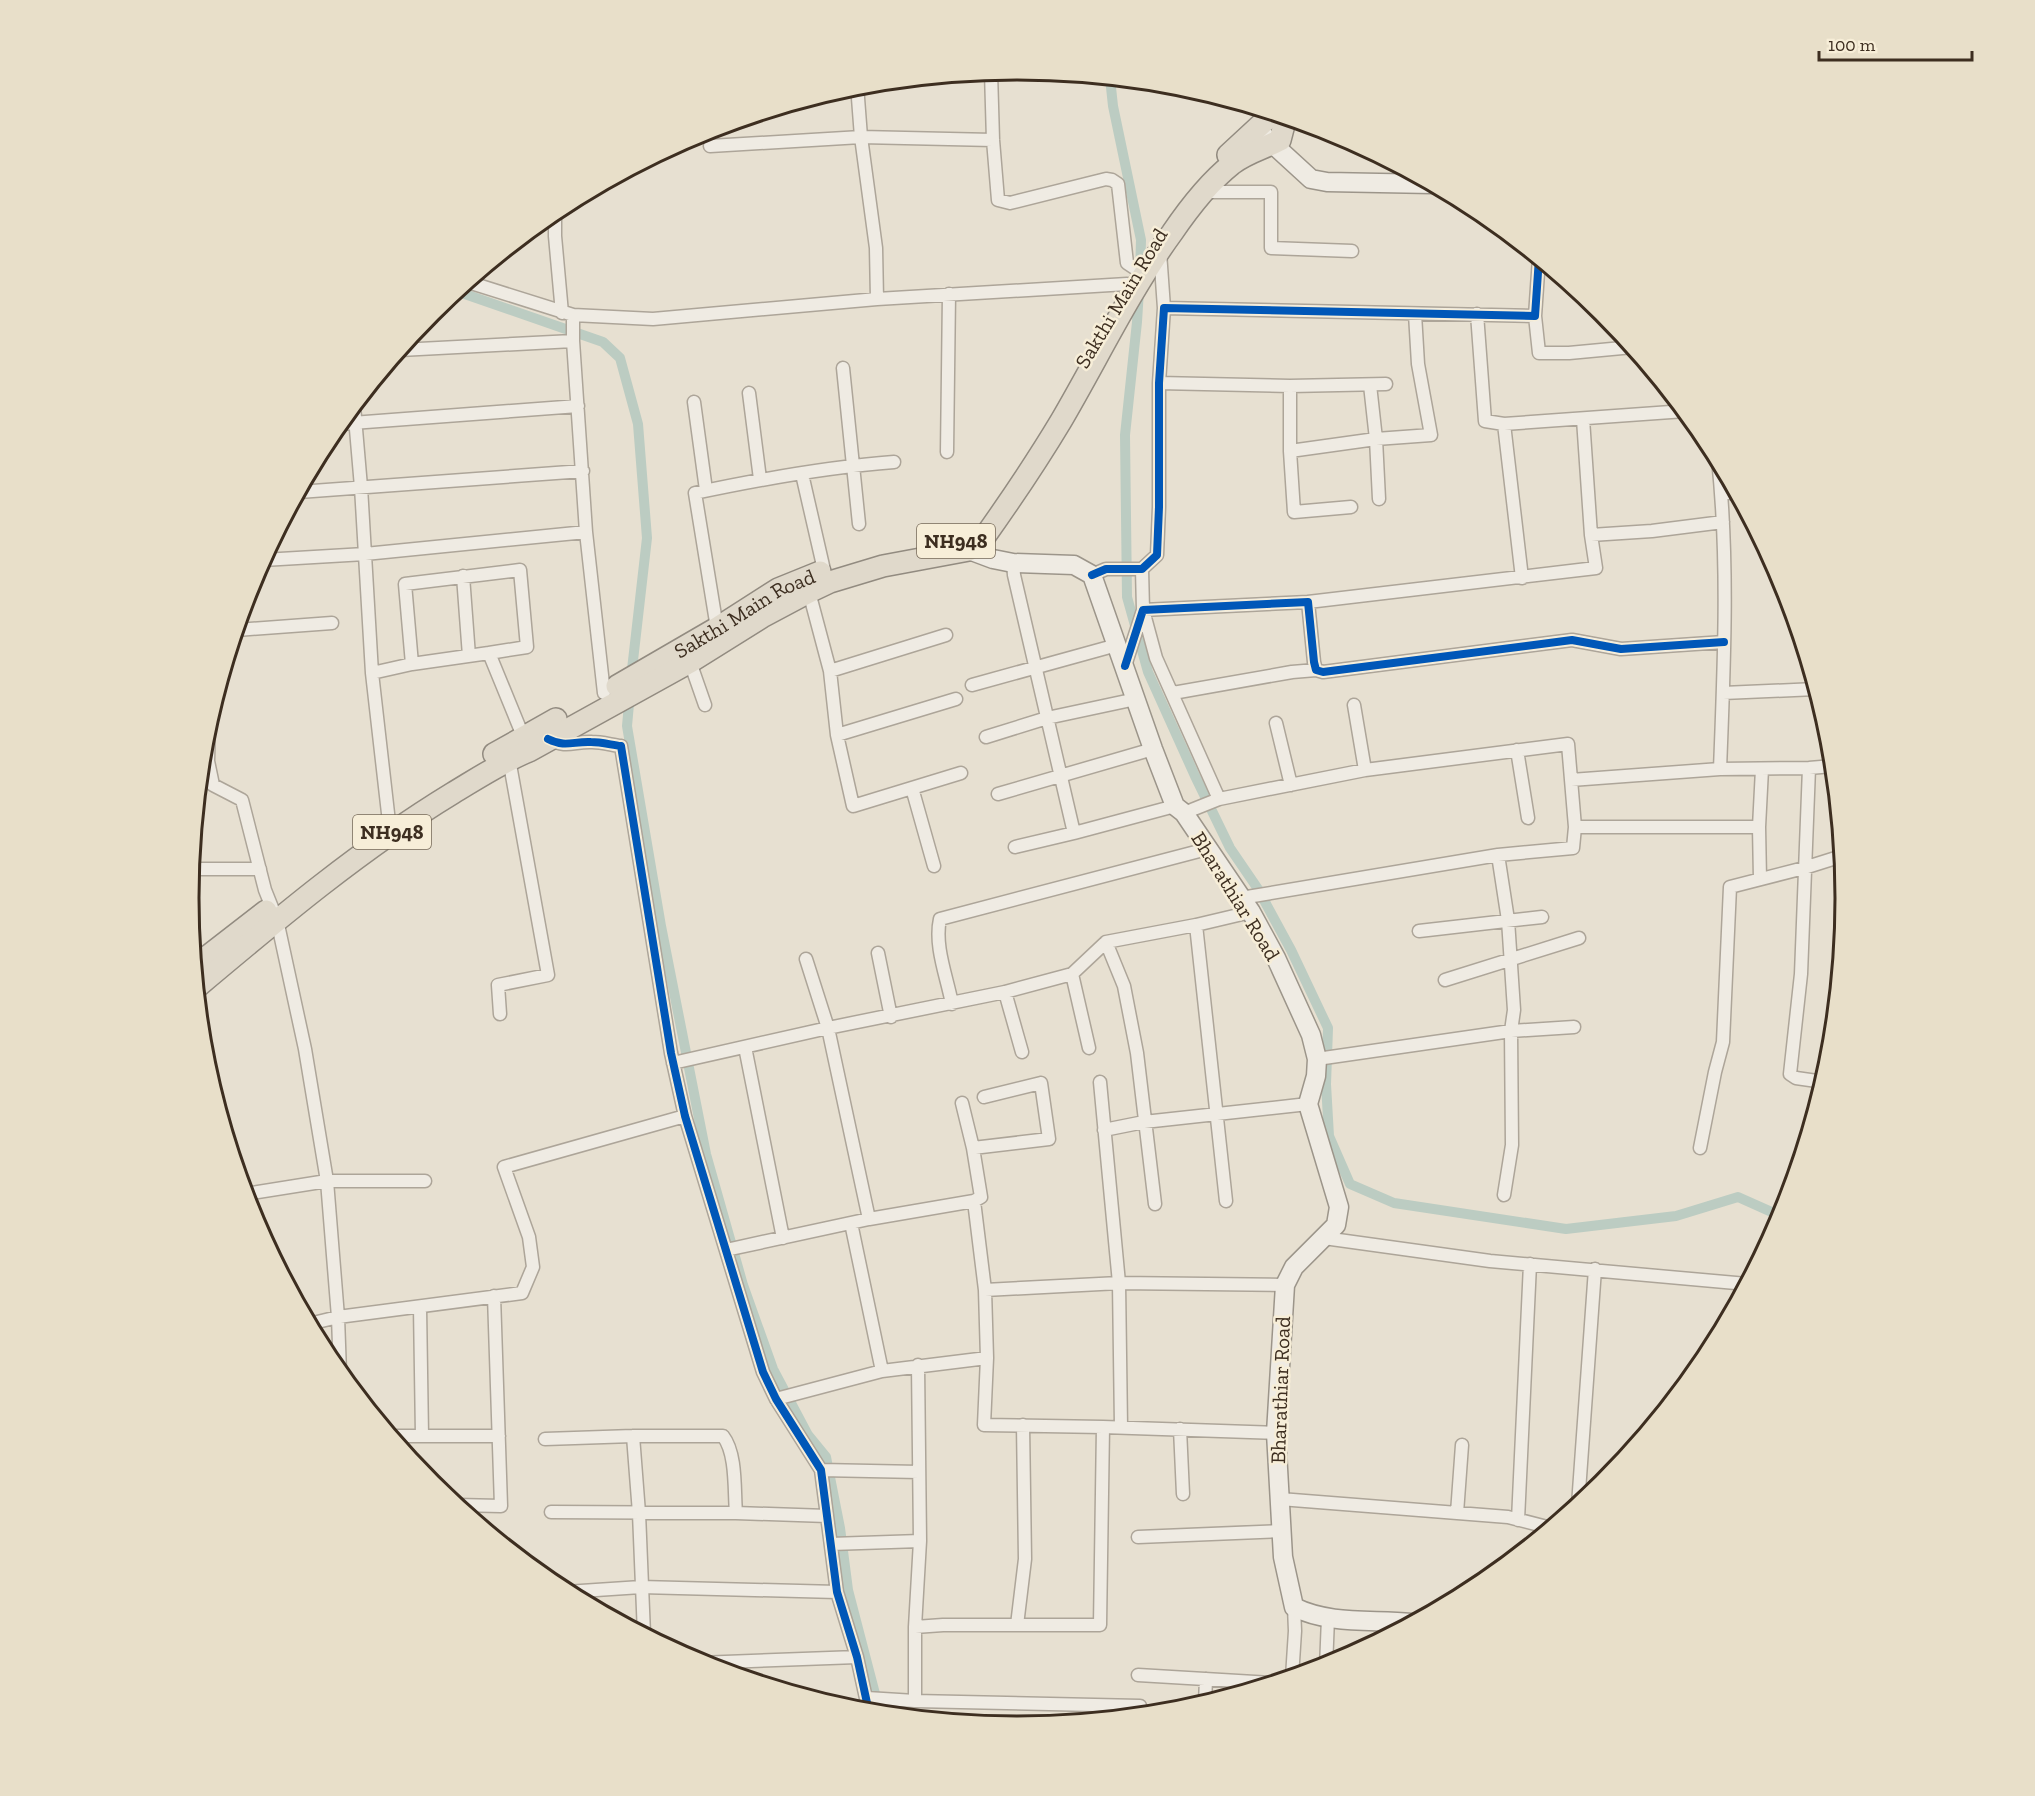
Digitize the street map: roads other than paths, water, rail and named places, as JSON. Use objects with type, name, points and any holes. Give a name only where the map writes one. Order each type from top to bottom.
[{"type":"highway","name":"Sakthi Main Road","points":[[202,961],[275,913],[312,875],[389,822],[523,736],[653,674],[717,628],[778,590],[824,570],[856,560],[964,545],[967,536],[977,526],[1047,424],[1144,262],[1202,178],[1264,121]]},
{"type":"highway","points":[[1273,144],[1280,140],[1284,124]]},
{"type":"highway","name":"NH948","points":[[653,674],[690,662],[762,617],[830,582],[983,539],[1061,421],[1124,308],[1144,262],[1230,165],[1251,151],[1273,144]]},
{"type":"highway","name":"NH948","points":[[204,981],[275,913],[431,806],[509,759],[548,739],[606,697]]},
{"type":"main road","points":[[1264,121],[1273,144],[1311,179],[1327,182],[1417,184]]},
{"type":"main road","points":[[964,545],[1013,563],[1074,565],[1099,572]]},
{"type":"main road","name":"Bharathiar Road","points":[[1099,572],[1117,645],[1153,749],[1183,810],[1244,902],[1276,958],[1311,1035],[1317,1059],[1316,1076],[1308,1104],[1339,1208],[1336,1225],[1294,1267],[1285,1285],[1276,1433],[1283,1557],[1294,1607]]},
{"type":"main road","points":[[1294,1607],[1308,1614],[1328,1618],[1393,1625]]},
{"type":"street","points":[[991,80],[998,200],[1010,203],[1106,179],[1112,180],[1118,184],[1127,263],[1144,262]]},
{"type":"street","points":[[858,95],[876,248],[877,299]]},
{"type":"street","points":[[710,146],[861,137],[993,140]]},
{"type":"street","points":[[1204,192],[1271,192],[1271,248],[1352,251]]},
{"type":"street","points":[[555,223],[555,236],[573,341],[586,532],[606,697]]},
{"type":"street","points":[[476,285],[570,315],[653,319],[949,294],[1144,262]]},
{"type":"street","points":[[1099,572],[1142,570],[1157,555],[1159,383],[1164,308],[1144,262]]},
{"type":"street","points":[[1540,269],[1535,316],[1539,353],[1569,353],[1623,348]]},
{"type":"street","points":[[947,452],[949,294]]},
{"type":"street","points":[[1164,308],[1535,316]]},
{"type":"street","points":[[1290,451],[1376,439],[1431,435],[1418,364],[1415,314]]},
{"type":"street","points":[[1477,314],[1485,421],[1504,424],[1675,412]]},
{"type":"street","points":[[410,349],[573,341]]},
{"type":"street","points":[[843,368],[859,524]]},
{"type":"street","points":[[1159,383],[1290,386],[1386,384]]},
{"type":"street","points":[[1370,385],[1379,500]]},
{"type":"street","points":[[1290,386],[1290,451],[1294,512],[1351,507]]},
{"type":"street","points":[[749,393],[760,479]]},
{"type":"street","points":[[694,402],[706,490]]},
{"type":"street","points":[[351,423],[578,406]]},
{"type":"street","points":[[355,418],[372,673],[389,822]]},
{"type":"street","points":[[1143,611],[1308,602],[1596,568],[1591,535],[1583,419]]},
{"type":"street","points":[[1504,424],[1522,578]]},
{"type":"street","points":[[717,628],[695,493],[760,479],[852,465],[894,462]]},
{"type":"street","points":[[308,491],[583,471]]},
{"type":"street","points":[[802,474],[824,570]]},
{"type":"street","points":[[1720,480],[1724,642],[1720,769]]},
{"type":"street","points":[[1722,493],[1728,493]]},
{"type":"street","points":[[1591,535],[1652,531],[1723,522]]},
{"type":"street","points":[[272,559],[364,554],[586,532]]},
{"type":"street","points":[[1013,563],[1074,833]]},
{"type":"street","points":[[372,673],[412,664],[527,647],[520,570],[405,584],[412,664]]},
{"type":"street","points":[[1142,570],[1143,611],[1156,658],[1219,799]]},
{"type":"street","points":[[463,576],[469,656]]},
{"type":"street","points":[[809,592],[830,671],[837,735],[853,806],[961,773]]},
{"type":"street","points":[[1308,602],[1316,670]]},
{"type":"street","points":[[1125,666],[1143,611]]},
{"type":"street","points":[[244,629],[332,623]]},
{"type":"street","points":[[830,671],[946,635]]},
{"type":"street","points":[[1173,693],[1292,672],[1316,670],[1334,672],[1572,640],[1622,649],[1724,642]]},
{"type":"street","points":[[972,685],[1117,645]]},
{"type":"street","points":[[489,653],[523,736]]},
{"type":"street","points":[[690,662],[705,705]]},
{"type":"street","points":[[1723,693],[1809,689]]},
{"type":"street","points":[[837,735],[956,699]]},
{"type":"street","points":[[986,737],[1047,718],[1136,699]]},
{"type":"street","points":[[1354,705],[1365,770]]},
{"type":"street","points":[[1276,723],[1291,785]]},
{"type":"street","points":[[548,739],[557,744],[567,745],[591,742],[621,746],[674,1063],[685,1116],[763,1372],[776,1399],[821,1470],[837,1592],[868,1703]]},
{"type":"street","points":[[674,1063],[828,1028],[952,1004],[1072,974],[1106,942],[1196,925],[1270,892],[1498,855],[1574,848],[1575,827],[1568,744],[1365,770],[1219,799],[1183,810],[1015,847]]},
{"type":"street","points":[[998,794],[1153,749]]},
{"type":"street","points":[[1517,750],[1528,818]]},
{"type":"street","points":[[500,1014],[498,986],[548,975],[509,759]]},
{"type":"street","points":[[1571,780],[1720,769],[1825,767]]},
{"type":"street","points":[[1809,768],[1801,975],[1790,1074],[1796,1078],[1815,1081]]},
{"type":"street","points":[[1760,879],[1759,827],[1762,769]]},
{"type":"street","points":[[209,773],[213,785],[242,800],[260,869],[275,913],[305,1049],[327,1181],[339,1356]]},
{"type":"street","points":[[912,788],[934,866]]},
{"type":"street","points":[[1575,827],[1759,827]]},
{"type":"street","points":[[952,1004],[939,940],[940,919],[1207,849]]},
{"type":"street","points":[[1498,855],[1508,920],[1514,1010],[1511,1031],[1512,1145],[1504,1195]]},
{"type":"street","points":[[1700,1148],[1714,1072],[1723,1042],[1730,887],[1835,858]]},
{"type":"street","points":[[200,869],[260,869]]},
{"type":"street","points":[[1419,931],[1542,918]]},
{"type":"street","points":[[1196,925],[1226,1201]]},
{"type":"street","points":[[1445,980],[1579,938]]},
{"type":"street","points":[[1106,942],[1124,986],[1137,1053],[1155,1204]]},
{"type":"street","points":[[879,953],[891,1017]]},
{"type":"street","points":[[806,959],[828,1028],[869,1219]]},
{"type":"street","points":[[1072,974],[1089,1048]]},
{"type":"street","points":[[1005,992],[1022,1052]]},
{"type":"street","points":[[1317,1059],[1511,1031],[1574,1028]]},
{"type":"street","points":[[745,1047],[783,1238]]},
{"type":"street","points":[[1100,1082],[1119,1283],[1121,1427]]},
{"type":"street","points":[[973,1148],[1049,1139],[1041,1083],[984,1097]]},
{"type":"street","points":[[726,1250],[869,1219],[974,1201],[981,1197],[962,1102]]},
{"type":"street","points":[[1104,1130],[1144,1122],[1308,1104]]},
{"type":"street","points":[[318,1321],[522,1293],[533,1268],[529,1237],[504,1167],[685,1116]]},
{"type":"street","points":[[254,1193],[327,1181],[425,1181]]},
{"type":"street","points":[[974,1201],[985,1290],[987,1358],[984,1425],[1103,1426],[1276,1433]]},
{"type":"street","points":[[851,1223],[882,1371]]},
{"type":"street","points":[[1324,1238],[1490,1261],[1739,1283]]},
{"type":"street","points":[[1518,1520],[1530,1264]]},
{"type":"street","points":[[1579,1493],[1595,1269]]},
{"type":"street","points":[[985,1290],[1119,1283],[1285,1285]]},
{"type":"street","points":[[470,1505],[501,1506],[494,1296]]},
{"type":"street","points":[[420,1307],[422,1436]]},
{"type":"street","points":[[776,1399],[882,1371],[987,1358]]},
{"type":"street","points":[[915,1701],[915,1627],[920,1541],[918,1365]]},
{"type":"street","points":[[1017,1625],[1025,1559],[1023,1425]]},
{"type":"street","points":[[915,1627],[1100,1625],[1103,1426]]},
{"type":"street","points":[[1180,1429],[1183,1494]]},
{"type":"street","points":[[400,1436],[499,1436]]},
{"type":"street","points":[[633,1436],[643,1626]]},
{"type":"street","points":[[545,1439],[723,1436],[732,1453],[736,1513]]},
{"type":"street","points":[[1457,1513],[1462,1445]]},
{"type":"street","points":[[821,1470],[919,1472]]},
{"type":"street","points":[[1280,1499],[1508,1517],[1542,1526]]},
{"type":"street","points":[[551,1512],[827,1516]]},
{"type":"street","points":[[1138,1537],[1282,1531]]},
{"type":"street","points":[[831,1544],[920,1541]]},
{"type":"street","points":[[582,1591],[641,1587],[837,1592]]},
{"type":"street","points":[[1293,1669],[1294,1607]]},
{"type":"street","points":[[1326,1656],[1328,1618]]},
{"type":"street","points":[[725,1662],[857,1657]]},
{"type":"street","points":[[1138,1675],[1252,1682]]},
{"type":"street","points":[[1205,1694],[1206,1680]]},
{"type":"street","points":[[867,1698],[1140,1706]]},
{"type":"waterway","points":[[1111,86],[1141,240],[1140,275]]},
{"type":"waterway","points":[[1139,290],[1125,435],[1127,597],[1148,672],[1195,776],[1230,848],[1258,889],[1291,950],[1328,1028],[1326,1084],[1329,1136],[1350,1184],[1394,1203],[1566,1229],[1676,1216],[1738,1197],[1773,1213]]},
{"type":"waterway","points":[[466,294],[603,342],[620,358],[638,424],[647,538],[631,678]]},
{"type":"waterway","points":[[630,693],[627,726],[661,926],[706,1154],[743,1285],[773,1369],[808,1435],[826,1457],[840,1528],[848,1590],[878,1704]]}]
